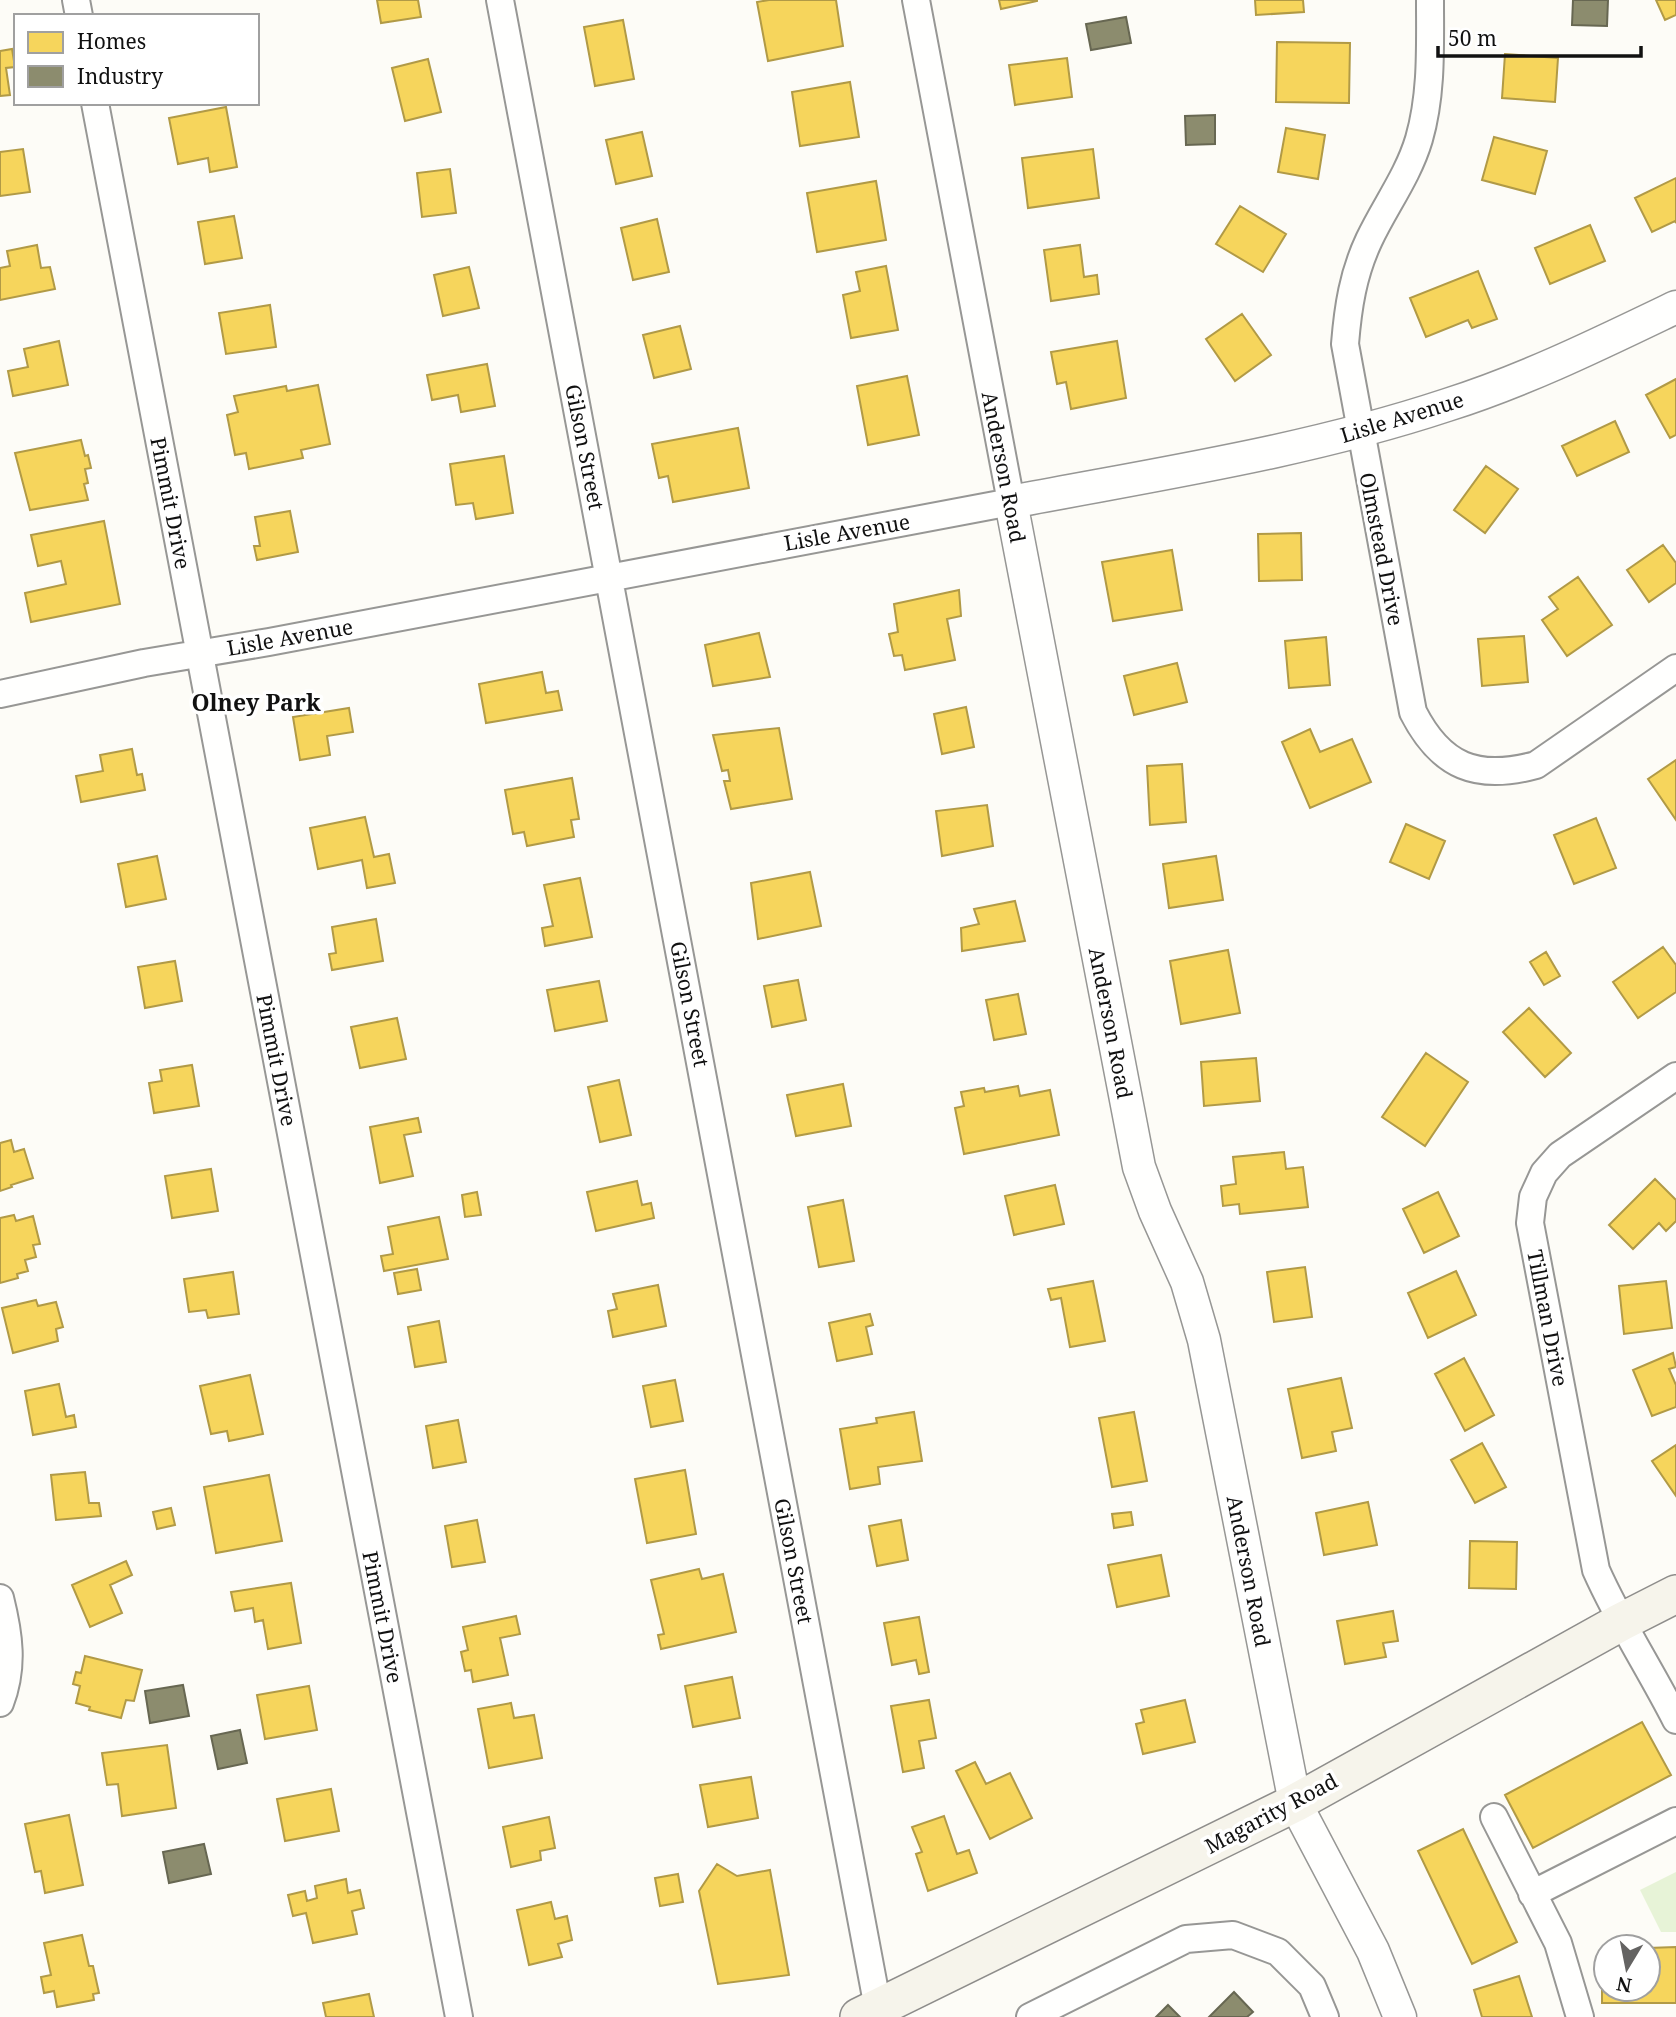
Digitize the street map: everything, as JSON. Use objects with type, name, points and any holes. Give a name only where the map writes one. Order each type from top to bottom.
[{"type":"main road","name":"Magarity Road","points":[[868,2013],[1295,1803],[1676,1594]]},
{"type":"street","name":"Gilson Street","points":[[500,0],[610,577],[868,2013]]},
{"type":"street","name":"Anderson Road","points":[[916,0],[1139,1167],[1155,1211],[1187,1282],[1204,1340],[1295,1803],[1373,1951],[1400,2017]]},
{"type":"street","name":"Olmstead Drive","points":[[1430,0],[1427,101],[1419,140],[1403,182],[1369,239],[1356,272],[1348,306],[1345,344],[1413,712],[1425,735],[1442,753],[1465,766],[1488,772],[1513,772],[1536,765],[1676,668]]},
{"type":"street","name":"Pimmit Drive","points":[[95,105],[459,2017]]},
{"type":"street","name":"Lisle Avenue","points":[[0,694],[144,663],[1306,445],[1447,405],[1555,365],[1676,307]]},
{"type":"street","name":"Tillman Drive","points":[[1676,1076],[1560,1155],[1544,1173],[1533,1197],[1530,1223],[1597,1570],[1621,1622],[1646,1661],[1676,1720]]},
{"type":"street","points":[[0,1598],[7,1627],[10,1658],[6,1687],[0,1703]]},
{"type":"street","points":[[1494,1817],[1558,1943],[1580,2017]]},
{"type":"street","points":[[1532,1894],[1676,1821]]},
{"type":"street","points":[[1030,2017],[1186,1939],[1234,1935],[1278,1952],[1312,1986],[1325,2017]]},
{"type":"green space","points":[[1676,1872],[1676,1932],[1661,1932],[1640,1890]]},
{"type":"building: Homes","points":[[377,0],[418,0],[421,17],[381,23]]},
{"type":"building: Homes","points":[[836,0],[843,46],[768,61],[757,2]]},
{"type":"building: Homes","points":[[999,0],[1037,0],[1037,1],[1001,9]]},
{"type":"building: Homes","points":[[1255,0],[1303,0],[1304,12],[1256,15]]},
{"type":"building: Homes","points":[[1656,0],[1676,0],[1676,15],[1665,20]]},
{"type":"building: Homes","points":[[623,20],[634,79],[595,86],[584,27]]},
{"type":"building: Homes","points":[[1277,42],[1350,43],[1349,103],[1276,102]]},
{"type":"building: Homes","points":[[12,49],[14,67],[6,68],[10,95],[0,96],[0,51]]},
{"type":"building: Homes","points":[[1505,54],[1558,58],[1555,102],[1502,98]]},
{"type":"building: Homes","points":[[1067,58],[1072,97],[1015,105],[1009,65]]},
{"type":"building: Homes","points":[[428,59],[441,112],[405,121],[392,68]]},
{"type":"building: Homes","points":[[850,82],[859,137],[800,146],[792,92]]},
{"type":"building: Homes","points":[[226,107],[237,167],[210,172],[208,158],[178,164],[169,118]]},
{"type":"building: Homes","points":[[1286,128],[1325,135],[1318,179],[1278,172]]},
{"type":"building: Homes","points":[[642,132],[652,176],[616,184],[606,140]]},
{"type":"building: Homes","points":[[1494,137],[1547,151],[1535,194],[1482,180]]},
{"type":"building: Homes","points":[[23,149],[30,192],[0,196],[0,152]]},
{"type":"building: Homes","points":[[1093,149],[1099,198],[1028,208],[1022,158]]},
{"type":"building: Homes","points":[[450,169],[456,213],[422,217],[417,173]]},
{"type":"building: Homes","points":[[1676,178],[1676,223],[1675,221],[1652,232],[1635,198]]},
{"type":"building: Homes","points":[[876,181],[886,240],[817,252],[807,193]]},
{"type":"building: Homes","points":[[1240,206],[1286,234],[1263,272],[1216,244]]},
{"type":"building: Homes","points":[[234,216],[242,258],[205,264],[198,222]]},
{"type":"building: Homes","points":[[657,219],[669,272],[633,280],[621,228]]},
{"type":"building: Homes","points":[[1590,225],[1605,261],[1550,284],[1535,248]]},
{"type":"building: Homes","points":[[37,245],[41,268],[50,267],[55,289],[0,300],[0,268],[10,266],[7,251]]},
{"type":"building: Homes","points":[[1080,245],[1084,277],[1097,275],[1099,294],[1051,301],[1044,250]]},
{"type":"building: Homes","points":[[886,266],[898,330],[851,338],[843,295],[860,291],[856,272]]},
{"type":"building: Homes","points":[[469,267],[479,308],[443,316],[434,275]]},
{"type":"building: Homes","points":[[1478,271],[1497,319],[1472,328],[1468,320],[1426,337],[1410,298]]},
{"type":"building: Homes","points":[[270,305],[276,347],[226,354],[219,313]]},
{"type":"building: Homes","points":[[1242,314],[1271,355],[1235,381],[1206,339]]},
{"type":"building: Homes","points":[[680,326],[691,369],[654,378],[643,335]]},
{"type":"building: Homes","points":[[59,341],[68,385],[13,396],[8,371],[28,367],[24,349]]},
{"type":"building: Homes","points":[[1117,341],[1126,398],[1071,409],[1066,382],[1057,384],[1051,352]]},
{"type":"building: Homes","points":[[487,364],[495,406],[461,412],[458,395],[432,400],[427,375]]},
{"type":"building: Homes","points":[[907,376],[919,435],[868,445],[857,386]]},
{"type":"building: Homes","points":[[1676,379],[1676,435],[1670,438],[1646,395]]},
{"type":"building: Homes","points":[[318,385],[330,444],[301,450],[303,458],[249,469],[246,453],[235,455],[227,415],[238,412],[234,396],[286,386],[287,391]]},
{"type":"building: Homes","points":[[1615,421],[1629,452],[1577,476],[1562,446]]},
{"type":"building: Homes","points":[[738,428],[749,488],[673,502],[668,476],[659,478],[652,444]]},
{"type":"building: Homes","points":[[81,440],[91,468],[85,469],[88,483],[84,484],[88,500],[30,510],[15,453]]},
{"type":"building: Homes","points":[[504,456],[513,513],[476,519],[473,503],[456,505],[450,464]]},
{"type":"building: Homes","points":[[1486,466],[1518,489],[1485,533],[1454,510]]},
{"type":"building: Homes","points":[[290,511],[298,552],[257,560],[254,546],[260,546],[255,517]]},
{"type":"building: Homes","points":[[104,521],[120,604],[31,622],[25,593],[66,584],[61,561],[38,566],[31,535]]},
{"type":"building: Homes","points":[[1301,533],[1302,580],[1259,581],[1258,534]]},
{"type":"building: Homes","points":[[1663,545],[1676,563],[1676,583],[1649,602],[1627,570]]},
{"type":"building: Homes","points":[[1172,550],[1182,610],[1113,621],[1102,562]]},
{"type":"building: Homes","points":[[1578,577],[1612,625],[1567,656],[1542,620],[1558,609],[1549,597]]},
{"type":"building: Homes","points":[[959,590],[961,616],[947,619],[955,660],[905,670],[902,655],[894,656],[889,634],[898,632],[894,604]]},
{"type":"building: Homes","points":[[759,633],[770,677],[713,686],[705,645]]},
{"type":"building: Homes","points":[[1524,636],[1528,682],[1482,686],[1478,639]]},
{"type":"building: Homes","points":[[1326,637],[1330,685],[1289,688],[1285,641]]},
{"type":"building: Homes","points":[[1177,663],[1187,702],[1134,715],[1124,676]]},
{"type":"building: Homes","points":[[542,672],[546,693],[558,691],[562,710],[486,723],[479,684]]},
{"type":"building: Homes","points":[[966,707],[974,747],[942,754],[934,714]]},
{"type":"building: Homes","points":[[349,708],[353,732],[327,736],[330,755],[300,760],[293,717]]},
{"type":"building: Homes","points":[[779,728],[792,799],[731,809],[724,781],[730,781],[728,770],[722,771],[713,735]]},
{"type":"building: Homes","points":[[1310,729],[1320,752],[1352,739],[1371,782],[1310,808],[1282,742]]},
{"type":"building: Homes","points":[[132,749],[137,775],[142,774],[145,790],[81,802],[76,776],[103,771],[100,755]]},
{"type":"building: Homes","points":[[1676,760],[1676,820],[1648,779]]},
{"type":"building: Homes","points":[[1182,764],[1186,822],[1150,825],[1147,766]]},
{"type":"building: Homes","points":[[572,778],[579,819],[571,820],[574,837],[527,846],[524,832],[513,834],[505,790]]},
{"type":"building: Homes","points":[[987,805],[993,846],[942,856],[936,811]]},
{"type":"building: Homes","points":[[365,817],[374,857],[389,854],[395,883],[367,888],[362,860],[318,869],[310,828]]},
{"type":"building: Homes","points":[[1596,818],[1616,868],[1574,884],[1554,835]]},
{"type":"building: Homes","points":[[1406,824],[1445,841],[1429,879],[1390,862]]},
{"type":"building: Homes","points":[[157,856],[166,899],[126,907],[118,864]]},
{"type":"building: Homes","points":[[1216,856],[1223,900],[1169,908],[1163,864]]},
{"type":"building: Homes","points":[[810,872],[821,926],[758,939],[751,883]]},
{"type":"building: Homes","points":[[580,878],[592,937],[545,946],[542,928],[553,926],[544,885]]},
{"type":"building: Homes","points":[[1015,901],[1025,941],[962,951],[961,928],[979,924],[974,909]]},
{"type":"building: Homes","points":[[376,919],[383,961],[332,970],[329,954],[336,953],[332,927]]},
{"type":"building: Homes","points":[[1663,947],[1676,965],[1676,992],[1638,1018],[1613,982]]},
{"type":"building: Homes","points":[[1228,950],[1240,1013],[1181,1024],[1170,961]]},
{"type":"building: Homes","points":[[1546,952],[1560,976],[1544,985],[1530,962]]},
{"type":"building: Homes","points":[[175,961],[182,1001],[145,1008],[138,967]]},
{"type":"building: Homes","points":[[798,980],[806,1020],[772,1027],[764,986]]},
{"type":"building: Homes","points":[[599,981],[607,1021],[555,1031],[547,990]]},
{"type":"building: Homes","points":[[1018,994],[1026,1034],[994,1040],[986,1000]]},
{"type":"building: Homes","points":[[1529,1008],[1571,1053],[1545,1077],[1503,1032]]},
{"type":"building: Homes","points":[[397,1018],[406,1059],[360,1068],[351,1027]]},
{"type":"building: Homes","points":[[1426,1053],[1468,1082],[1425,1146],[1382,1117]]},
{"type":"building: Homes","points":[[1256,1058],[1260,1101],[1204,1106],[1201,1062]]},
{"type":"building: Homes","points":[[192,1065],[199,1106],[154,1113],[149,1083],[162,1081],[160,1070]]},
{"type":"building: Homes","points":[[619,1080],[631,1135],[600,1142],[588,1087]]},
{"type":"building: Homes","points":[[843,1084],[851,1126],[796,1136],[787,1095]]},
{"type":"building: Homes","points":[[1018,1086],[1020,1096],[1050,1090],[1059,1135],[964,1154],[955,1108],[964,1106],[961,1092],[984,1088],[985,1092]]},
{"type":"building: Homes","points":[[418,1118],[421,1132],[404,1135],[413,1176],[380,1183],[370,1127]]},
{"type":"building: Homes","points":[[11,1140],[14,1152],[24,1149],[33,1178],[0,1191],[0,1143]]},
{"type":"building: Homes","points":[[1284,1152],[1286,1169],[1303,1167],[1308,1207],[1240,1214],[1239,1204],[1223,1206],[1221,1186],[1236,1184],[1233,1157]]},
{"type":"building: Homes","points":[[211,1169],[218,1211],[172,1218],[165,1176]]},
{"type":"building: Homes","points":[[1655,1179],[1676,1200],[1676,1221],[1666,1231],[1659,1223],[1633,1249],[1609,1225]]},
{"type":"building: Homes","points":[[637,1181],[642,1205],[651,1203],[654,1218],[596,1231],[587,1192]]},
{"type":"building: Homes","points":[[1055,1185],[1064,1224],[1014,1235],[1005,1196]]},
{"type":"building: Homes","points":[[477,1192],[481,1215],[465,1217],[462,1195]]},
{"type":"building: Homes","points":[[1438,1192],[1459,1236],[1424,1253],[1403,1209]]},
{"type":"building: Homes","points":[[843,1200],[854,1261],[819,1267],[808,1207]]},
{"type":"building: Homes","points":[[14,1215],[16,1221],[33,1216],[40,1244],[33,1245],[36,1257],[25,1260],[28,1271],[17,1274],[18,1278],[0,1283],[0,1218]]},
{"type":"building: Homes","points":[[439,1217],[448,1259],[384,1271],[381,1256],[393,1254],[388,1227]]},
{"type":"building: Homes","points":[[1305,1267],[1312,1317],[1274,1322],[1267,1272]]},
{"type":"building: Homes","points":[[417,1269],[421,1290],[398,1294],[394,1273]]},
{"type":"building: Homes","points":[[1456,1271],[1476,1315],[1428,1338],[1408,1293]]},
{"type":"building: Homes","points":[[233,1272],[239,1314],[208,1318],[206,1310],[189,1312],[184,1279]]},
{"type":"building: Homes","points":[[1093,1281],[1105,1341],[1070,1347],[1061,1298],[1051,1300],[1048,1289]]},
{"type":"building: Homes","points":[[1666,1281],[1672,1328],[1624,1334],[1619,1286]]},
{"type":"building: Homes","points":[[658,1285],[666,1326],[613,1337],[608,1311],[617,1309],[613,1294]]},
{"type":"building: Homes","points":[[36,1300],[38,1306],[56,1302],[63,1327],[56,1329],[58,1341],[13,1353],[2,1308]]},
{"type":"building: Homes","points":[[870,1314],[873,1325],[866,1327],[872,1354],[837,1361],[829,1323]]},
{"type":"building: Homes","points":[[439,1321],[446,1362],[415,1367],[408,1327]]},
{"type":"building: Homes","points":[[1673,1353],[1676,1367],[1669,1369],[1676,1385],[1676,1407],[1652,1416],[1633,1370]]},
{"type":"building: Homes","points":[[1464,1358],[1494,1415],[1465,1431],[1435,1374]]},
{"type":"building: Homes","points":[[250,1375],[263,1434],[229,1441],[227,1431],[211,1434],[200,1386]]},
{"type":"building: Homes","points":[[1341,1378],[1352,1428],[1332,1432],[1336,1451],[1302,1458],[1288,1389]]},
{"type":"building: Homes","points":[[675,1380],[683,1421],[651,1427],[643,1386]]},
{"type":"building: Homes","points":[[59,1384],[66,1417],[74,1415],[76,1427],[33,1435],[25,1391]]},
{"type":"building: Homes","points":[[914,1412],[922,1461],[878,1467],[880,1484],[850,1489],[840,1429],[877,1423],[876,1418]]},
{"type":"building: Homes","points":[[1134,1412],[1147,1481],[1112,1487],[1099,1418]]},
{"type":"building: Homes","points":[[458,1420],[466,1462],[433,1468],[426,1426]]},
{"type":"building: Homes","points":[[1482,1443],[1506,1487],[1475,1503],[1451,1460]]},
{"type":"building: Homes","points":[[1676,1445],[1676,1496],[1652,1461]]},
{"type":"building: Homes","points":[[685,1470],[696,1534],[647,1543],[635,1479]]},
{"type":"building: Homes","points":[[85,1472],[89,1503],[99,1503],[101,1516],[56,1520],[51,1475]]},
{"type":"building: Homes","points":[[269,1475],[282,1541],[216,1553],[204,1487]]},
{"type":"building: Homes","points":[[1368,1502],[1377,1545],[1324,1555],[1316,1513]]},
{"type":"building: Homes","points":[[171,1508],[175,1525],[157,1529],[153,1512]]},
{"type":"building: Homes","points":[[1131,1512],[1133,1525],[1114,1528],[1112,1514]]},
{"type":"building: Homes","points":[[477,1520],[485,1562],[452,1567],[445,1526]]},
{"type":"building: Homes","points":[[901,1520],[908,1560],[877,1566],[869,1526]]},
{"type":"building: Homes","points":[[1470,1541],[1517,1542],[1516,1589],[1469,1588]]},
{"type":"building: Homes","points":[[1161,1555],[1169,1596],[1117,1607],[1108,1565]]},
{"type":"building: Homes","points":[[126,1561],[132,1575],[110,1585],[122,1613],[90,1627],[72,1585]]},
{"type":"building: Homes","points":[[699,1569],[702,1579],[723,1574],[736,1632],[661,1649],[658,1635],[664,1634],[651,1580]]},
{"type":"building: Homes","points":[[291,1583],[301,1643],[268,1649],[263,1620],[255,1622],[253,1608],[235,1611],[231,1592]]},
{"type":"building: Homes","points":[[1393,1611],[1398,1641],[1383,1643],[1386,1657],[1345,1664],[1337,1621]]},
{"type":"building: Homes","points":[[516,1616],[520,1634],[500,1638],[508,1675],[473,1682],[471,1670],[465,1671],[461,1652],[468,1650],[463,1627]]},
{"type":"building: Homes","points":[[919,1617],[929,1672],[919,1674],[916,1660],[892,1665],[884,1623]]},
{"type":"building: Homes","points":[[85,1656],[142,1670],[134,1701],[126,1700],[121,1718],[89,1710],[90,1707],[76,1703],[80,1686],[73,1684],[76,1672],[81,1673]]},
{"type":"building: Homes","points":[[732,1677],[740,1718],[693,1727],[685,1686]]},
{"type":"building: Homes","points":[[309,1686],[317,1730],[265,1739],[257,1695]]},
{"type":"building: Homes","points":[[929,1700],[936,1738],[919,1741],[924,1768],[903,1772],[891,1706]]},
{"type":"building: Homes","points":[[1185,1700],[1195,1742],[1143,1754],[1136,1724],[1144,1722],[1141,1710]]},
{"type":"building: Homes","points":[[511,1703],[514,1718],[534,1715],[542,1758],[489,1768],[478,1709]]},
{"type":"building: Homes","points":[[1642,1722],[1671,1775],[1533,1848],[1505,1795]]},
{"type":"building: Homes","points":[[167,1745],[176,1808],[122,1816],[118,1784],[107,1785],[102,1753]]},
{"type":"building: Homes","points":[[975,1762],[986,1784],[1010,1773],[1032,1818],[990,1839],[956,1771]]},
{"type":"building: Homes","points":[[751,1777],[758,1818],[708,1827],[700,1785]]},
{"type":"building: Homes","points":[[331,1789],[339,1831],[285,1841],[277,1799]]},
{"type":"building: Homes","points":[[69,1815],[83,1885],[45,1893],[41,1871],[35,1872],[25,1824]]},
{"type":"building: Homes","points":[[944,1816],[957,1854],[969,1850],[977,1873],[928,1891],[916,1854],[922,1852],[912,1827]]},
{"type":"building: Homes","points":[[549,1817],[555,1848],[540,1851],[541,1860],[511,1867],[503,1827]]},
{"type":"building: Homes","points":[[1463,1829],[1517,1942],[1472,1964],[1418,1851]]},
{"type":"building: Homes","points":[[717,1864],[737,1876],[770,1870],[789,1975],[718,1984],[699,1891]]},
{"type":"building: Homes","points":[[678,1874],[683,1902],[660,1906],[655,1878]]},
{"type":"building: Homes","points":[[346,1879],[348,1893],[360,1890],[364,1908],[352,1911],[357,1934],[313,1943],[306,1913],[293,1916],[288,1895],[305,1891],[307,1901],[317,1898],[315,1886]]},
{"type":"building: Homes","points":[[551,1902],[555,1919],[567,1916],[572,1940],[558,1944],[562,1957],[529,1965],[517,1910]]},
{"type":"building: Homes","points":[[82,1935],[99,1993],[93,1994],[94,2000],[57,2007],[54,1991],[44,1993],[41,1977],[51,1975],[44,1943]]},
{"type":"building: Homes","points":[[1676,1947],[1676,2003],[1662,2003],[1662,1948]]},
{"type":"building: Homes","points":[[1519,1976],[1532,2017],[1482,2017],[1474,1990]]},
{"type":"building: Homes","points":[[369,1994],[374,2017],[326,2017],[323,2003]]},
{"type":"building: Industry","points":[[1573,0],[1608,0],[1607,26],[1572,25]]},
{"type":"building: Industry","points":[[1126,17],[1131,43],[1091,50],[1086,24]]},
{"type":"building: Industry","points":[[1215,115],[1215,144],[1186,145],[1185,116]]},
{"type":"building: Industry","points":[[183,1685],[189,1716],[150,1723],[145,1691]]},
{"type":"building: Industry","points":[[240,1730],[247,1763],[218,1769],[211,1736]]},
{"type":"building: Industry","points":[[204,1844],[211,1874],[169,1883],[163,1852]]},
{"type":"building: Industry","points":[[1234,1992],[1253,2012],[1247,2017],[1209,2017]]},
{"type":"building: Industry","points":[[1168,2005],[1180,2017],[1156,2017]]},
{"type":"district","name":"Olney Park","points":[[256,702]]}]
